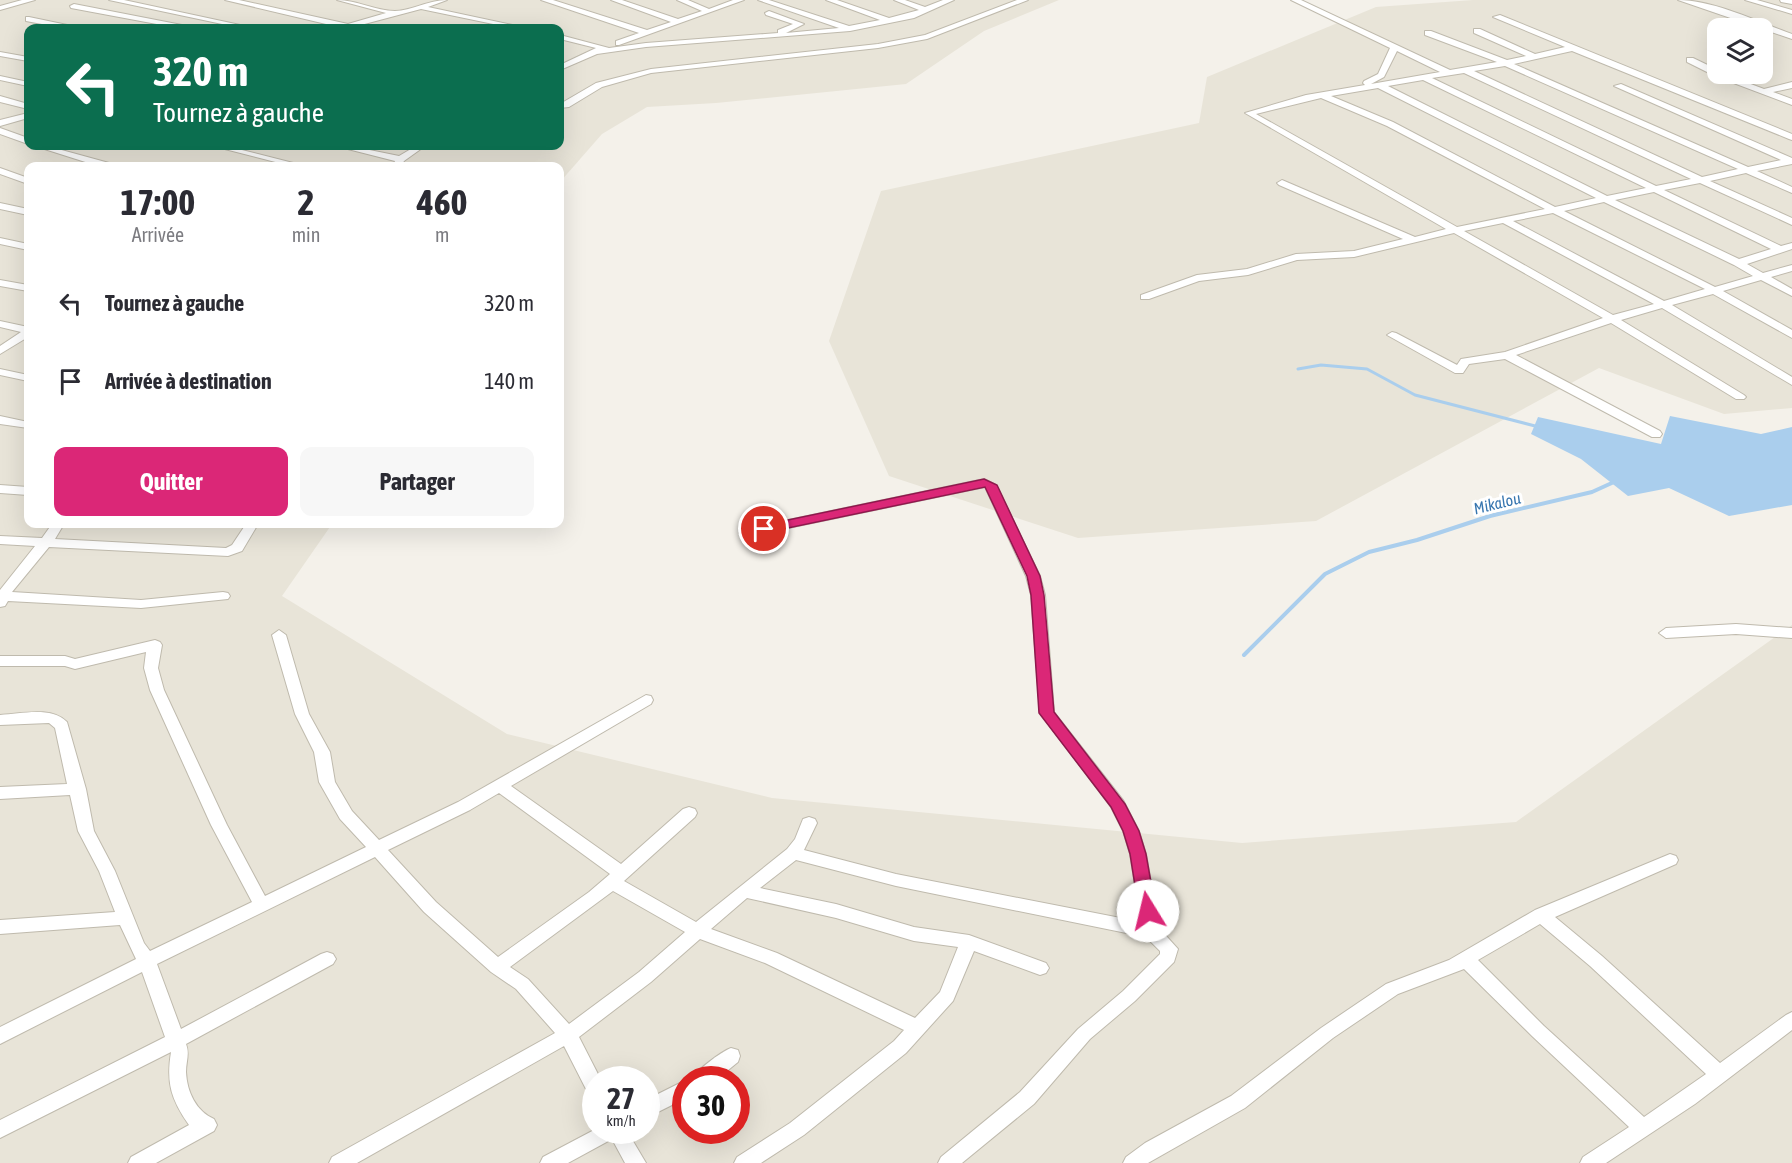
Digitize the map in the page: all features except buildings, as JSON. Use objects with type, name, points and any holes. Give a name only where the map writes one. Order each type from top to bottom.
[{"type":"street","points":[[0,8],[31,0]]},
{"type":"street","points":[[113,0],[230,24]]},
{"type":"street","points":[[229,0],[331,24]]},
{"type":"street","points":[[341,0],[396,14]]},
{"type":"street","points":[[362,24],[421,4],[443,0]]},
{"type":"street","points":[[545,0],[647,33]]},
{"type":"street","points":[[615,0],[681,26],[706,41]]},
{"type":"street","points":[[681,0],[708,11]]},
{"type":"street","points":[[564,66],[594,52],[647,33],[681,26],[708,11],[740,0]]},
{"type":"street","points":[[762,0],[850,28]]},
{"type":"street","points":[[830,0],[889,21]]},
{"type":"street","points":[[898,0],[925,10]]},
{"type":"street","points":[[594,52],[646,45],[824,33],[889,21],[950,0]]},
{"type":"street","points":[[564,106],[590,89],[651,71],[878,46],[927,37],[1024,0]]},
{"type":"street","points":[[1295,0],[1449,73]]},
{"type":"street","points":[[1682,0],[1727,13],[1792,37]]},
{"type":"street","points":[[1749,0],[1792,12]]},
{"type":"street","points":[[1784,0],[1792,2]]},
{"type":"street","points":[[421,4],[505,24]]},
{"type":"street","points":[[74,6],[166,24]]},
{"type":"street","points":[[762,37],[800,24],[769,13]]},
{"type":"street","points":[[1497,17],[1792,137]]},
{"type":"street","points":[[29,19],[53,24]]},
{"type":"street","points":[[1477,31],[1535,57]]},
{"type":"street","points":[[1428,33],[1506,63],[1792,190]]},
{"type":"street","points":[[564,38],[605,48]]},
{"type":"street","points":[[1395,47],[1382,75],[1367,83],[1738,263],[1792,293]]},
{"type":"street","points":[[1573,48],[1506,63],[1321,95],[1249,113],[1612,319],[1740,397]]},
{"type":"street","points":[[0,54],[24,58]]},
{"type":"street","points":[[1690,60],[1707,68]]},
{"type":"street","points":[[1465,70],[1792,222]]},
{"type":"street","points":[[1423,77],[1781,250]]},
{"type":"street","points":[[0,78],[24,83]]},
{"type":"street","points":[[1744,84],[1792,102]]},
{"type":"street","points":[[1763,91],[1792,85]]},
{"type":"street","points":[[1618,86],[1791,161]]},
{"type":"street","points":[[1321,95],[1390,124],[1714,290],[1792,334]]},
{"type":"street","points":[[0,99],[24,106]]},
{"type":"street","points":[[0,123],[24,117]]},
{"type":"street","points":[[0,131],[24,140]]},
{"type":"street","points":[[52,150],[93,162]]},
{"type":"street","points":[[234,150],[283,162]]},
{"type":"street","points":[[353,150],[394,162]]},
{"type":"street","points":[[398,162],[415,150]]},
{"type":"street","points":[[1145,297],[1197,278],[1248,272],[1296,257],[1354,254],[1455,230],[1791,161]]},
{"type":"street","points":[[0,171],[24,180]]},
{"type":"street","points":[[1282,183],[1357,214],[1382,228],[1413,239]]},
{"type":"street","points":[[0,207],[24,211]]},
{"type":"street","points":[[1504,220],[1664,305],[1792,382]]},
{"type":"street","points":[[0,241],[24,246]]},
{"type":"street","points":[[1738,263],[1792,246]]},
{"type":"street","points":[[1392,335],[1459,371],[1465,361],[1508,355],[1612,319],[1792,268]]},
{"type":"street","points":[[0,283],[24,287]]},
{"type":"street","points":[[0,324],[24,330]]},
{"type":"street","points":[[0,351],[24,334]]},
{"type":"street","points":[[1508,355],[1656,434]]},
{"type":"street","points":[[0,372],[24,377]]},
{"type":"street","points":[[0,420],[24,424]]},
{"type":"street","points":[[745,533],[984,483],[990,485],[1033,576],[1038,595],[1047,713],[1117,804],[1131,831],[1138,854],[1151,930],[1169,949],[1168,957],[1129,996],[1084,1034],[1027,1098],[948,1163]]},
{"type":"street","points":[[0,489],[24,491]]},
{"type":"street","points":[[1,598],[19,572],[48,542],[56,528]]},
{"type":"street","points":[[0,540],[228,552],[237,548],[250,528]]},
{"type":"street","points":[[1,598],[141,604],[223,596]]},
{"type":"street","points":[[1665,633],[1736,629],[1792,633]]},
{"type":"street","points":[[279,634],[302,714],[322,752],[327,782],[346,815],[430,907],[497,967],[522,984],[568,1035],[584,1066]]},
{"type":"street","points":[[0,661],[65,661],[75,664],[155,645],[150,670],[157,690],[219,825],[262,904]]},
{"type":"street","points":[[0,1036],[147,960],[376,850],[499,785],[646,700]]},
{"type":"street","points":[[0,720],[49,718],[59,721],[62,726],[86,831],[137,946],[147,960],[180,1053],[177,1073],[183,1101],[196,1120],[207,1125],[138,1163]]},
{"type":"street","points":[[499,785],[617,878],[699,932],[771,958],[918,1028]]},
{"type":"street","points":[[0,793],[78,789]]},
{"type":"street","points":[[497,967],[595,897],[690,813]]},
{"type":"street","points":[[339,1163],[568,1035],[645,977],[744,891],[794,853],[809,823]]},
{"type":"street","points":[[794,853],[896,880],[1151,930]]},
{"type":"street","points":[[1134,1163],[1152,1149],[1238,1102],[1327,1033],[1392,989],[1465,959],[1541,915],[1670,860]]},
{"type":"street","points":[[744,891],[836,911],[914,934],[969,942],[1040,968]]},
{"type":"street","points":[[1541,915],[1596,961],[1719,1074]]},
{"type":"street","points":[[0,927],[126,918]]},
{"type":"street","points":[[744,1163],[797,1129],[900,1047],[947,996],[969,942]]},
{"type":"street","points":[[0,1129],[175,1041],[327,959]]},
{"type":"street","points":[[1465,959],[1538,1031],[1642,1127]]},
{"type":"street","points":[[1590,1163],[1688,1098],[1792,1020]]},
{"type":"street","points":[[719,1066],[730,1056]]},
{"type":"street","points":[[550,1163],[585,1144]]},
{"type":"street","points":[[625,1144],[636,1163]]},
{"type":"shaded area","points":[[0,0],[1059,0],[984,31],[906,84],[716,103],[647,107],[602,134],[564,177],[564,162],[24,162],[24,528],[329,528],[282,596],[507,734],[772,798],[1242,843],[1516,822],[1792,625],[1792,1163],[0,1163]]},
{"type":"shaded area","points":[[1473,0],[1792,0],[1792,408],[1724,414],[1599,368],[1316,521],[1078,538],[889,476],[829,341],[881,191],[1199,123],[1207,77],[1376,7]]},
{"type":"water","points":[[1670,416],[1761,434],[1792,427],[1792,505],[1729,516],[1669,488],[1628,496],[1581,459],[1531,434],[1538,417],[1661,444]]},
{"type":"waterway","points":[[1298,369],[1321,365],[1367,369],[1415,395],[1539,427]]},
{"type":"waterway","name":"Mikalou","points":[[1244,655],[1325,574],[1369,552],[1417,540],[1490,516],[1592,492],[1614,482]]},
{"type":"route","points":[[764,529],[988,483],[997,496],[1012,533],[1023,551],[1038,595],[1047,713],[1117,804],[1131,831],[1138,854],[1148,911]]}]
